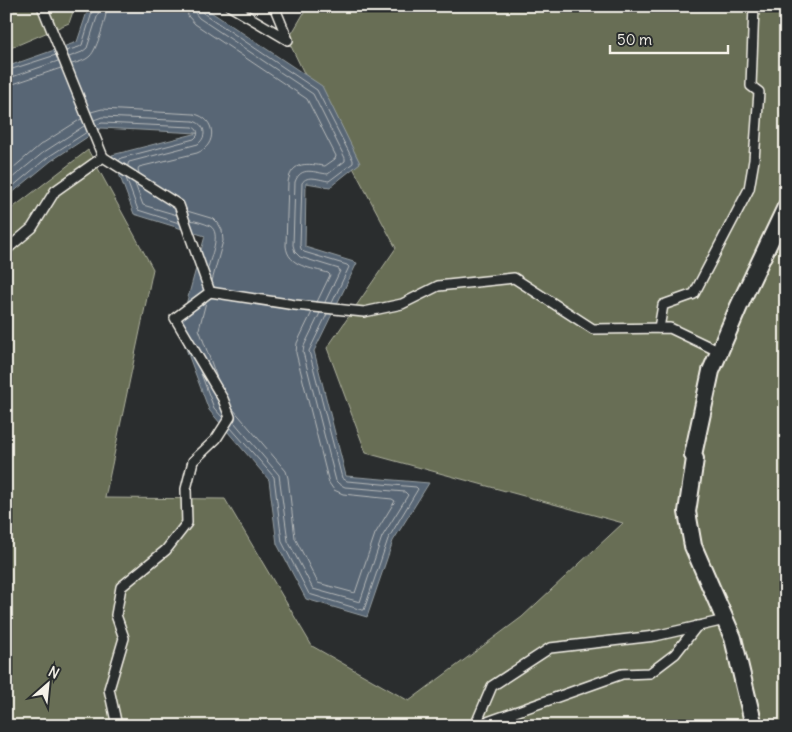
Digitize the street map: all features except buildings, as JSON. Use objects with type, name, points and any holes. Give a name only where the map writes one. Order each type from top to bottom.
[{"type":"street","points":[[754,726],[733,638],[693,546],[688,512],[695,459],[693,455],[711,371],[739,306],[786,207]]},
{"type":"lane","points":[[42,6],[103,157],[179,205],[210,292]]},
{"type":"lane","points":[[230,6],[288,40],[274,6]]},
{"type":"lane","points":[[660,328],[662,305],[694,294],[749,189],[754,160],[759,92],[751,86],[754,6]]},
{"type":"lane","points":[[6,250],[32,228],[55,191],[103,157]]},
{"type":"lane","points":[[117,726],[109,689],[124,638],[116,615],[121,587],[166,550],[187,523],[186,489],[193,461],[216,439],[230,417],[223,399],[175,318],[210,292],[295,305],[364,312],[402,304],[438,286],[514,278],[593,329],[670,328],[720,352]]},
{"type":"lane","points":[[475,726],[492,686],[550,648],[656,636],[725,620]]},
{"type":"lane","points":[[475,726],[622,674],[650,672],[675,654],[697,626]]},
{"type":"green space","points":[[6,6],[75,6],[69,23],[6,50]]},
{"type":"green space","points":[[308,6],[786,6],[786,726],[771,726],[768,719],[759,726],[6,726],[6,213],[88,150],[153,269],[105,498],[225,499],[312,646],[409,701],[522,617],[623,523],[366,453],[327,348],[396,248],[318,102],[288,40]]},
{"type":"water","points":[[89,6],[202,6],[322,86],[360,163],[330,187],[306,183],[305,247],[357,263],[314,351],[346,476],[429,483],[393,541],[367,617],[306,599],[277,544],[269,480],[209,410],[179,330],[205,236],[134,214],[112,155],[198,133],[101,128],[51,161],[6,198],[6,67],[77,42]]}]
